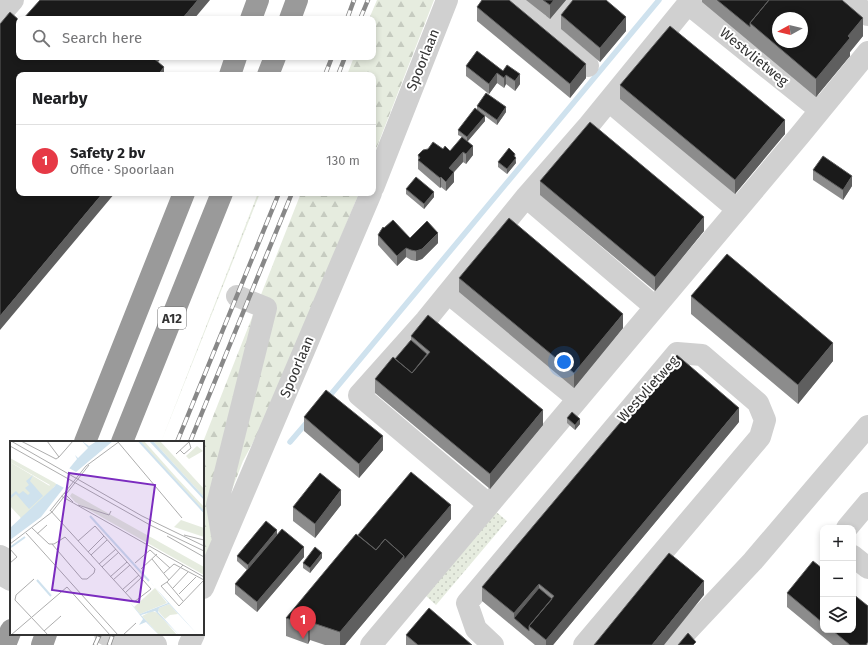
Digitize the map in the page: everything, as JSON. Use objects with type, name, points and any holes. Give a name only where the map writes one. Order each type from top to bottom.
[{"type":"highway","points":[[252,16],[258,0]]},
{"type":"highway","points":[[291,16],[297,0]]},
{"type":"highway","points":[[231,72],[235,60]]},
{"type":"highway","points":[[269,72],[274,60]]},
{"type":"highway","name":"A12","points":[[85,441],[183,196]]},
{"type":"highway","name":"A12","points":[[122,441],[221,196]]},
{"type":"highway","points":[[5,645],[10,632]]},
{"type":"highway","points":[[42,645],[46,635]]},
{"type":"street","points":[[0,14],[13,0]]},
{"type":"street","name":"Spoorlaan","points":[[376,180],[447,0]]},
{"type":"street","points":[[510,0],[588,66]]},
{"type":"street","points":[[547,32],[576,0]]},
{"type":"street","points":[[850,0],[868,15]]},
{"type":"street","name":"Westvlietweg","points":[[488,504],[359,395],[432,325],[448,294],[526,197],[595,130],[609,100],[689,2],[820,110]]},
{"type":"street","points":[[669,26],[687,41]]},
{"type":"street","points":[[371,645],[488,504],[549,421],[578,399],[656,307],[712,228],[737,209],[868,52]]},
{"type":"street","points":[[609,100],[737,209]]},
{"type":"street","points":[[782,120],[800,135]]},
{"type":"street","name":"Spoorlaan","points":[[204,593],[223,541],[370,196]]},
{"type":"street","points":[[526,197],[656,307]]},
{"type":"street","points":[[508,219],[526,234]]},
{"type":"street","points":[[448,294],[578,399]]},
{"type":"street","points":[[223,541],[217,505],[266,308],[237,296]]},
{"type":"street","points":[[619,314],[637,329]]},
{"type":"street","name":"Westvlietweg","points":[[493,645],[476,630],[468,603],[676,353],[702,356],[758,403],[764,420],[760,437],[584,645]]},
{"type":"street","points":[[674,645],[753,561],[868,426]]},
{"type":"street","points":[[849,525],[868,502]]},
{"type":"street","points":[[0,556],[10,561]]},
{"type":"street","points":[[856,558],[868,568]]},
{"type":"street","points":[[0,574],[10,579]]},
{"type":"street","points":[[107,635],[124,645]]},
{"type":"street","points":[[140,635],[156,645]]},
{"type":"street","points":[[162,645],[168,635]]},
{"type":"street","points":[[190,645],[194,635]]},
{"type":"green space","points":[[377,0],[434,0],[376,149],[376,72],[348,72],[353,60],[376,60],[376,16],[370,16]]},
{"type":"green space","points":[[257,196],[259,196],[161,441]]},
{"type":"green space","points":[[300,196],[358,196],[268,415],[243,461],[204,562],[203,441]]},
{"type":"green space","points":[[494,510],[507,521],[436,605],[425,595]]},
{"type":"pier","points":[[0,599],[10,604],[10,635],[64,635],[80,645],[0,645]]},
{"type":"building","points":[[40,0],[198,0],[185,16],[26,16]]},
{"type":"building","points":[[482,0],[509,0],[586,64],[570,84],[477,7]]},
{"type":"building","points":[[543,0],[554,0],[550,5]]},
{"type":"building","points":[[573,0],[606,0],[626,17],[600,48],[561,15]]},
{"type":"building","points":[[717,0],[769,0],[750,23],[750,27]]},
{"type":"building","points":[[769,0],[842,0],[863,18],[848,36],[850,38],[816,79],[779,48],[808,48],[808,12],[772,12],[772,42],[750,23]]},
{"type":"building","points":[[10,12],[16,17],[16,60],[156,60],[164,67],[160,72],[16,72],[16,196],[100,196],[0,316],[0,24]]},
{"type":"building","points":[[670,26],[785,120],[735,180],[620,85]]},
{"type":"building","points":[[477,51],[503,71],[507,65],[520,74],[515,81],[506,75],[504,78],[497,73],[489,84],[466,66]]},
{"type":"building","points":[[486,93],[506,107],[497,120],[477,106]]},
{"type":"building","points":[[475,108],[485,116],[467,137],[458,130]]},
{"type":"building","points":[[590,122],[704,217],[655,277],[540,181]]},
{"type":"building","points":[[462,137],[473,146],[466,154],[463,152],[449,168],[454,172],[446,182],[418,160],[420,158],[418,155],[423,150],[428,149],[433,142],[443,149],[445,146],[450,151]]},
{"type":"building","points":[[509,148],[515,154],[514,156],[516,158],[507,169],[498,162]]},
{"type":"building","points":[[823,156],[852,176],[843,190],[813,170]]},
{"type":"building","points":[[416,177],[434,192],[424,204],[406,189]]},
{"type":"building","points":[[509,218],[623,314],[574,373],[459,278]]},
{"type":"building","points":[[393,220],[410,238],[427,221],[438,233],[422,249],[416,251],[406,248],[397,256],[378,235],[383,227],[384,228]]},
{"type":"building","points":[[727,254],[833,343],[798,385],[691,296]]},
{"type":"building","points":[[428,315],[543,410],[490,474],[375,379],[393,357],[412,373],[430,352],[411,336]]},
{"type":"building","points":[[411,340],[427,354],[412,373],[395,359]]},
{"type":"building","points":[[677,355],[739,408],[546,640],[529,626],[554,596],[539,584],[514,613],[482,587]]},
{"type":"building","points":[[326,390],[383,436],[359,464],[304,417]]},
{"type":"building","points":[[572,412],[580,419],[575,425],[567,418]]},
{"type":"building","points":[[411,472],[451,505],[404,560],[404,556],[385,539],[376,550],[358,535]]},
{"type":"building","points":[[320,473],[341,490],[315,524],[293,507]]},
{"type":"building","points":[[266,521],[277,530],[248,565],[237,556]]},
{"type":"building","points":[[282,529],[304,547],[257,602],[235,584]]},
{"type":"building","points":[[356,534],[376,550],[385,539],[404,556],[340,632],[310,622],[308,625],[286,618]]},
{"type":"building","points":[[315,547],[322,553],[310,568],[303,563]]},
{"type":"building","points":[[669,553],[704,581],[652,645],[594,645]]},
{"type":"building","points":[[813,561],[820,567],[820,620],[787,593]]},
{"type":"building","points":[[539,588],[552,599],[529,626],[529,631],[514,618]]},
{"type":"building","points":[[856,596],[868,606],[868,642],[866,645],[850,645],[836,633],[856,633]]},
{"type":"building","points":[[429,608],[472,645],[418,645],[406,635]]},
{"type":"building","points":[[688,633],[696,642],[693,645],[678,645]]},
{"type":"waterway","points":[[327,399],[659,0]]},
{"type":"waterway","points":[[290,442],[308,421]]},
{"type":"railway","points":[[348,16],[354,0]]},
{"type":"railway","points":[[361,16],[368,0]]},
{"type":"railway","points":[[326,72],[331,60]]},
{"type":"railway","points":[[339,72],[344,60]]},
{"type":"railway","points":[[177,441],[278,196]]},
{"type":"railway","points":[[190,441],[291,196]]},
{"type":"railway","points":[[95,645],[100,635]]},
{"type":"railway","points":[[109,645],[113,635]]},
{"type":"place","name":"Safety 2 bv","points":[[303,639]]}]
